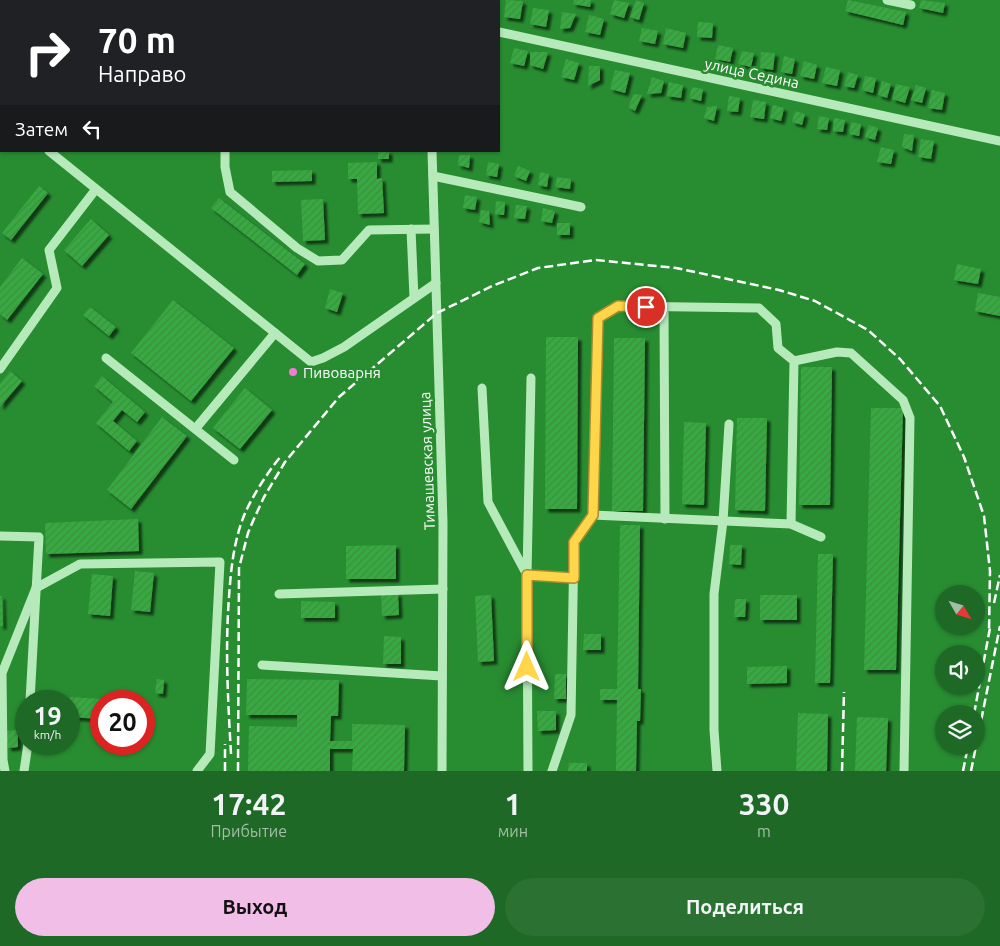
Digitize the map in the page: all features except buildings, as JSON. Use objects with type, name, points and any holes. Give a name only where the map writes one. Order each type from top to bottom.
[{"type":"street","points":[[887,0],[910,5]]},
{"type":"street","name":"улица Седина","points":[[500,32],[1000,141]]},
{"type":"street","points":[[51,152],[311,362],[344,347],[436,283]]},
{"type":"street","points":[[225,152],[224,167],[230,192],[318,262],[342,260],[369,230],[434,229]]},
{"type":"street","name":"Тимашевская улица","points":[[432,152],[443,523],[442,771]]},
{"type":"street","points":[[433,176],[582,207]]},
{"type":"street","points":[[0,370],[57,288],[49,250],[96,189]]},
{"type":"street","points":[[411,230],[414,298]]},
{"type":"street","points":[[552,771],[571,715],[574,542],[593,515],[598,318],[618,306],[759,308],[776,324],[778,348],[794,361]]},
{"type":"street","points":[[664,308],[665,519]]},
{"type":"street","points":[[196,428],[275,333]]},
{"type":"street","points":[[794,361],[837,352],[851,353],[902,400],[910,418],[904,771]]},
{"type":"street","points":[[106,358],[234,460]]},
{"type":"street","points":[[791,524],[794,361]]},
{"type":"street","points":[[528,771],[527,575],[531,378]]},
{"type":"street","points":[[482,388],[488,502],[527,575]]},
{"type":"street","points":[[717,771],[714,730],[714,594],[723,521],[729,424]]},
{"type":"street","points":[[593,515],[791,524],[821,537]]},
{"type":"street","points":[[0,536],[38,538],[31,690]]},
{"type":"street","points":[[5,771],[1,702],[2,673],[36,588],[80,564],[220,562],[210,754],[197,771]]},
{"type":"street","points":[[527,575],[574,578]]},
{"type":"street","points":[[279,594],[443,589]]},
{"type":"street","points":[[262,665],[442,676]]},
{"type":"street","points":[[24,771],[27,755]]},
{"type":"railway","points":[[238,771],[239,568],[248,533],[264,497],[285,462],[339,397],[437,313],[492,286],[538,268],[596,260],[676,268],[779,290],[815,301],[868,330],[900,359],[940,406],[964,457],[984,516],[990,571],[989,633]]},
{"type":"railway","points":[[231,754],[227,636],[234,553],[246,511],[262,482],[281,456]]},
{"type":"railway","points":[[994,603],[1000,575]]},
{"type":"railway","points":[[971,771],[1000,626]]},
{"type":"railway","points":[[976,705],[990,628]]},
{"type":"railway","points":[[842,771],[844,692]]},
{"type":"railway","points":[[225,744],[225,771]]},
{"type":"railway","points":[[963,771],[966,755]]},
{"type":"place","name":"Пивоварня","points":[[293,372]]},
{"type":"route","points":[[527,667],[527,575],[574,578],[574,542],[593,515],[598,318],[618,306],[646,307]]}]
